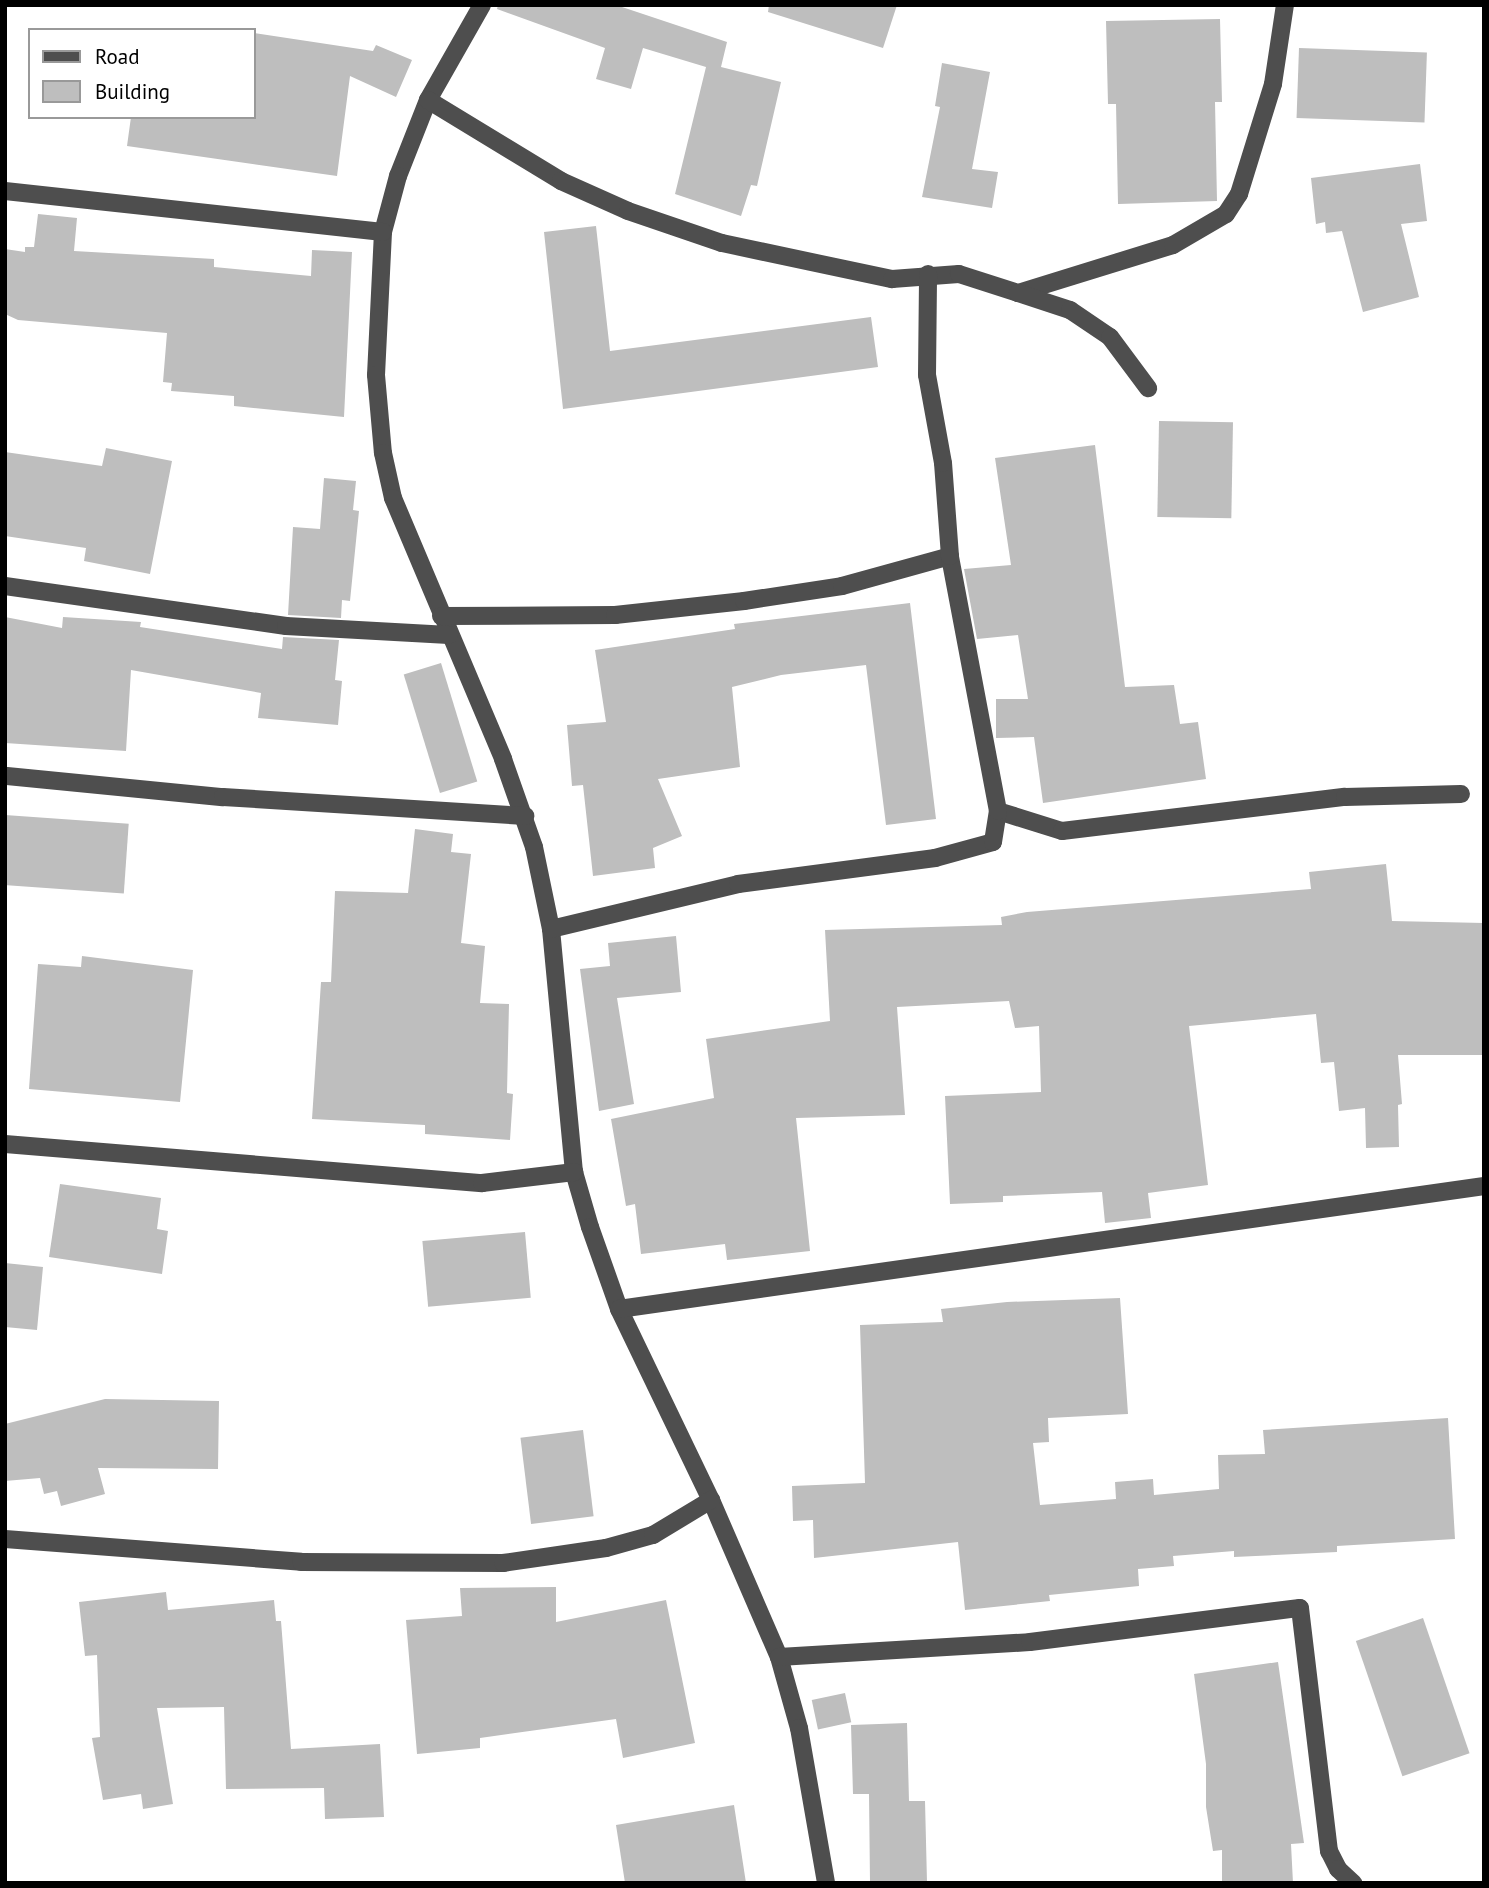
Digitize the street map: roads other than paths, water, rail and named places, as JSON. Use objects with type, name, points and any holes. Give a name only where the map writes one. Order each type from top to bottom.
[{"type":"street","points":[[482,5],[428,100],[398,176],[383,232],[376,375],[383,453],[393,498],[525,816],[551,929],[574,1172],[619,1309],[711,1500],[779,1657],[799,1728],[826,1883]]},
{"type":"street","points":[[1018,293],[1173,245],[1226,214],[1239,194],[1273,84],[1285,5]]},
{"type":"street","points":[[428,100],[561,181],[628,211],[722,243],[892,279],[928,274],[959,274],[1070,310],[1110,337],[1148,388]]},
{"type":"street","points":[[5,191],[383,232]]},
{"type":"street","points":[[551,929],[738,884],[968,853],[993,842],[998,811],[950,556],[943,463],[927,375],[928,274]]},
{"type":"street","points":[[441,616],[615,615],[744,601],[842,586],[950,556]]},
{"type":"street","points":[[5,586],[286,626],[449,635]]},
{"type":"street","points":[[6,776],[223,797],[525,816]]},
{"type":"street","points":[[998,811],[1062,831],[1345,797],[1461,794]]},
{"type":"street","points":[[5,1143],[482,1183],[574,1172]]},
{"type":"street","points":[[619,1309],[1484,1186]]},
{"type":"street","points":[[5,1539],[301,1562],[503,1563],[606,1548],[653,1535],[711,1500]]},
{"type":"street","points":[[779,1657],[1030,1642],[1300,1608],[1329,1851],[1338,1869],[1353,1883]]}]
